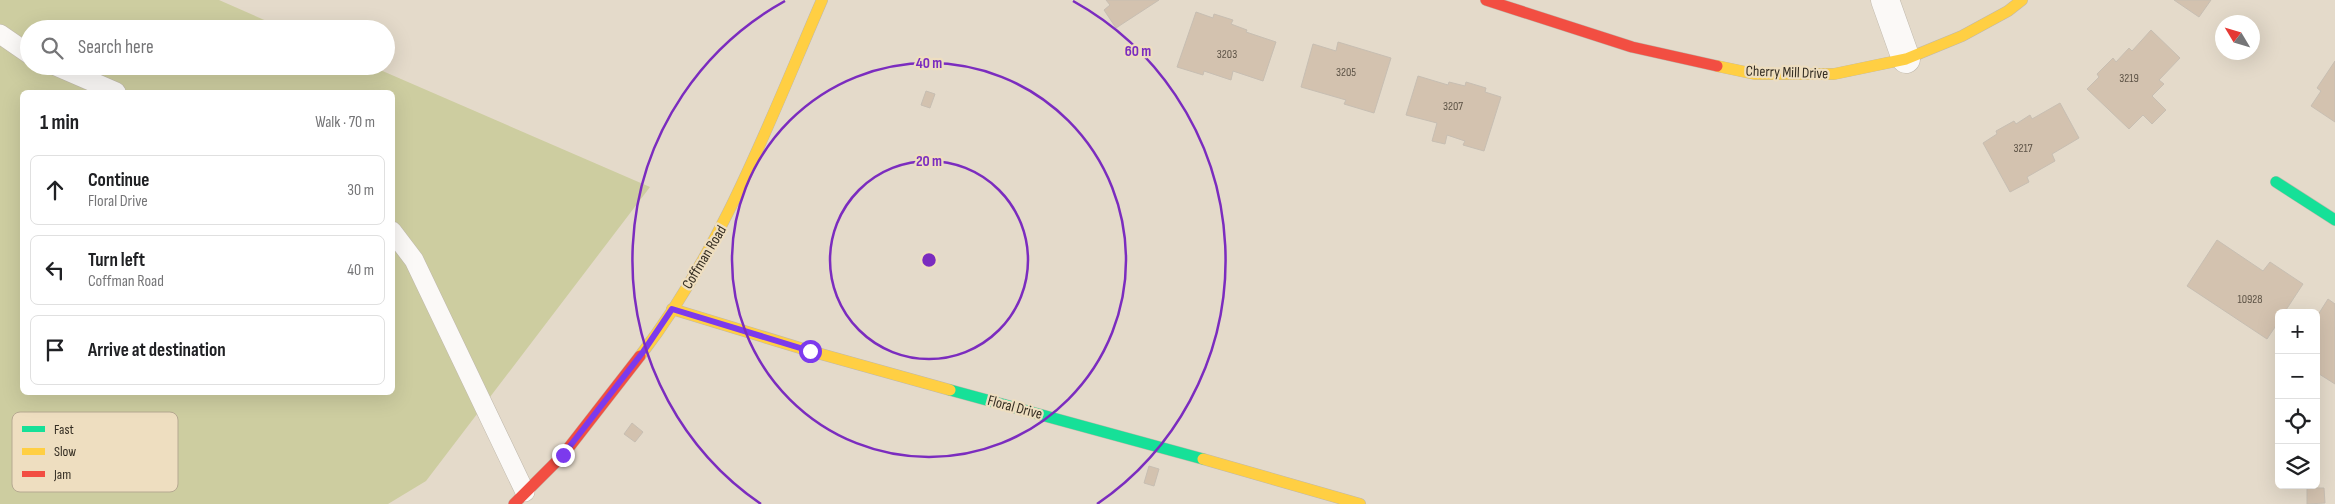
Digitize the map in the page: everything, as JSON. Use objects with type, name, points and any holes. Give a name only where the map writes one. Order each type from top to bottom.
[{"type":"street","name":"Coffman Road","points":[[520,498],[563,455],[643,352],[672,309],[729,213],[822,0]]},
{"type":"street","name":"Cherry Mill Drive","points":[[1486,0],[1632,47],[1755,74],[1834,74],[1906,59],[1962,36],[2008,11],[2022,0]]},
{"type":"street","points":[[1885,0],[1906,59]]},
{"type":"street","points":[[2276,182],[2335,220]]},
{"type":"street","name":"Floral Drive","points":[[672,309],[810,351],[1300,485],[1360,504]]},
{"type":"lane","points":[[0,34],[20,48]]},
{"type":"lane","points":[[77,75],[111,90]]},
{"type":"lane","points":[[395,235],[414,260],[520,498]]},
{"type":"green space","points":[[0,0],[219,0],[265,20],[20,20],[20,75],[392,75],[650,187],[426,481],[388,504],[0,504]]},
{"type":"building","points":[[1106,0],[1159,0],[1116,28],[1104,10],[1110,5]]},
{"type":"building","points":[[2174,0],[2211,0],[2199,17]]},
{"type":"building","points":[[1196,12],[1213,18],[1214,14],[1233,20],[1231,24],[1247,30],[1246,32],[1276,42],[1263,81],[1233,71],[1231,80],[1204,71],[1203,75],[1177,67]]},
{"type":"building","points":[[2151,30],[2180,58],[2159,80],[2164,84],[2152,96],[2166,110],[2152,124],[2143,115],[2129,129],[2087,89],[2099,77],[2097,74],[2113,58],[2116,62],[2129,48],[2132,51]]},
{"type":"building","points":[[1338,42],[1391,58],[1374,113],[1344,104],[1346,100],[1301,87],[1313,44],[1336,51]]},
{"type":"building","points":[[2335,61],[2335,122],[2311,106],[2321,91],[2317,88]]},
{"type":"building","points":[[1418,76],[1448,85],[1449,82],[1465,86],[1466,82],[1486,88],[1485,92],[1501,97],[1484,151],[1463,145],[1465,141],[1447,135],[1445,144],[1432,141],[1437,123],[1406,115]]},
{"type":"building","points":[[926,91],[935,94],[930,108],[921,105]]},
{"type":"building","points":[[2060,103],[2079,138],[2052,154],[2055,161],[2027,177],[2029,182],[2010,192],[1983,143],[1997,134],[1996,131],[2014,121],[2016,124],[2030,115],[2032,119]]},
{"type":"building","points":[[2217,240],[2263,271],[2270,262],[2303,284],[2287,309],[2275,309],[2275,327],[2267,339],[2187,286]]},
{"type":"building","points":[[2328,299],[2335,304],[2335,384],[2320,375],[2320,312]]},
{"type":"building","points":[[632,423],[643,432],[635,442],[624,434]]},
{"type":"building","points":[[1149,466],[1159,469],[1154,486],[1144,483]]},
{"type":"building","points":[[2324,488],[2325,503],[2307,504],[2307,489]]},
{"type":"traffic: fast","points":[[2276,182],[2335,220]]},
{"type":"traffic: fast","points":[[950,390],[1203,459]]},
{"type":"traffic: slow","points":[[640,356],[696,273],[720,229],[763,138],[822,0]]},
{"type":"traffic: slow","points":[[1717,66],[1755,74],[1834,74],[1906,59],[1962,36],[2008,11],[2022,0]]},
{"type":"traffic: slow","points":[[672,309],[810,351],[950,390]]},
{"type":"traffic: slow","points":[[1203,459],[1360,504]]},
{"type":"traffic: jam","points":[[1486,0],[1632,47],[1717,66]]},
{"type":"traffic: jam","points":[[514,504],[563,455],[640,356]]},
{"type":"route","points":[[563,455],[643,352],[672,309],[810,351]]}]
